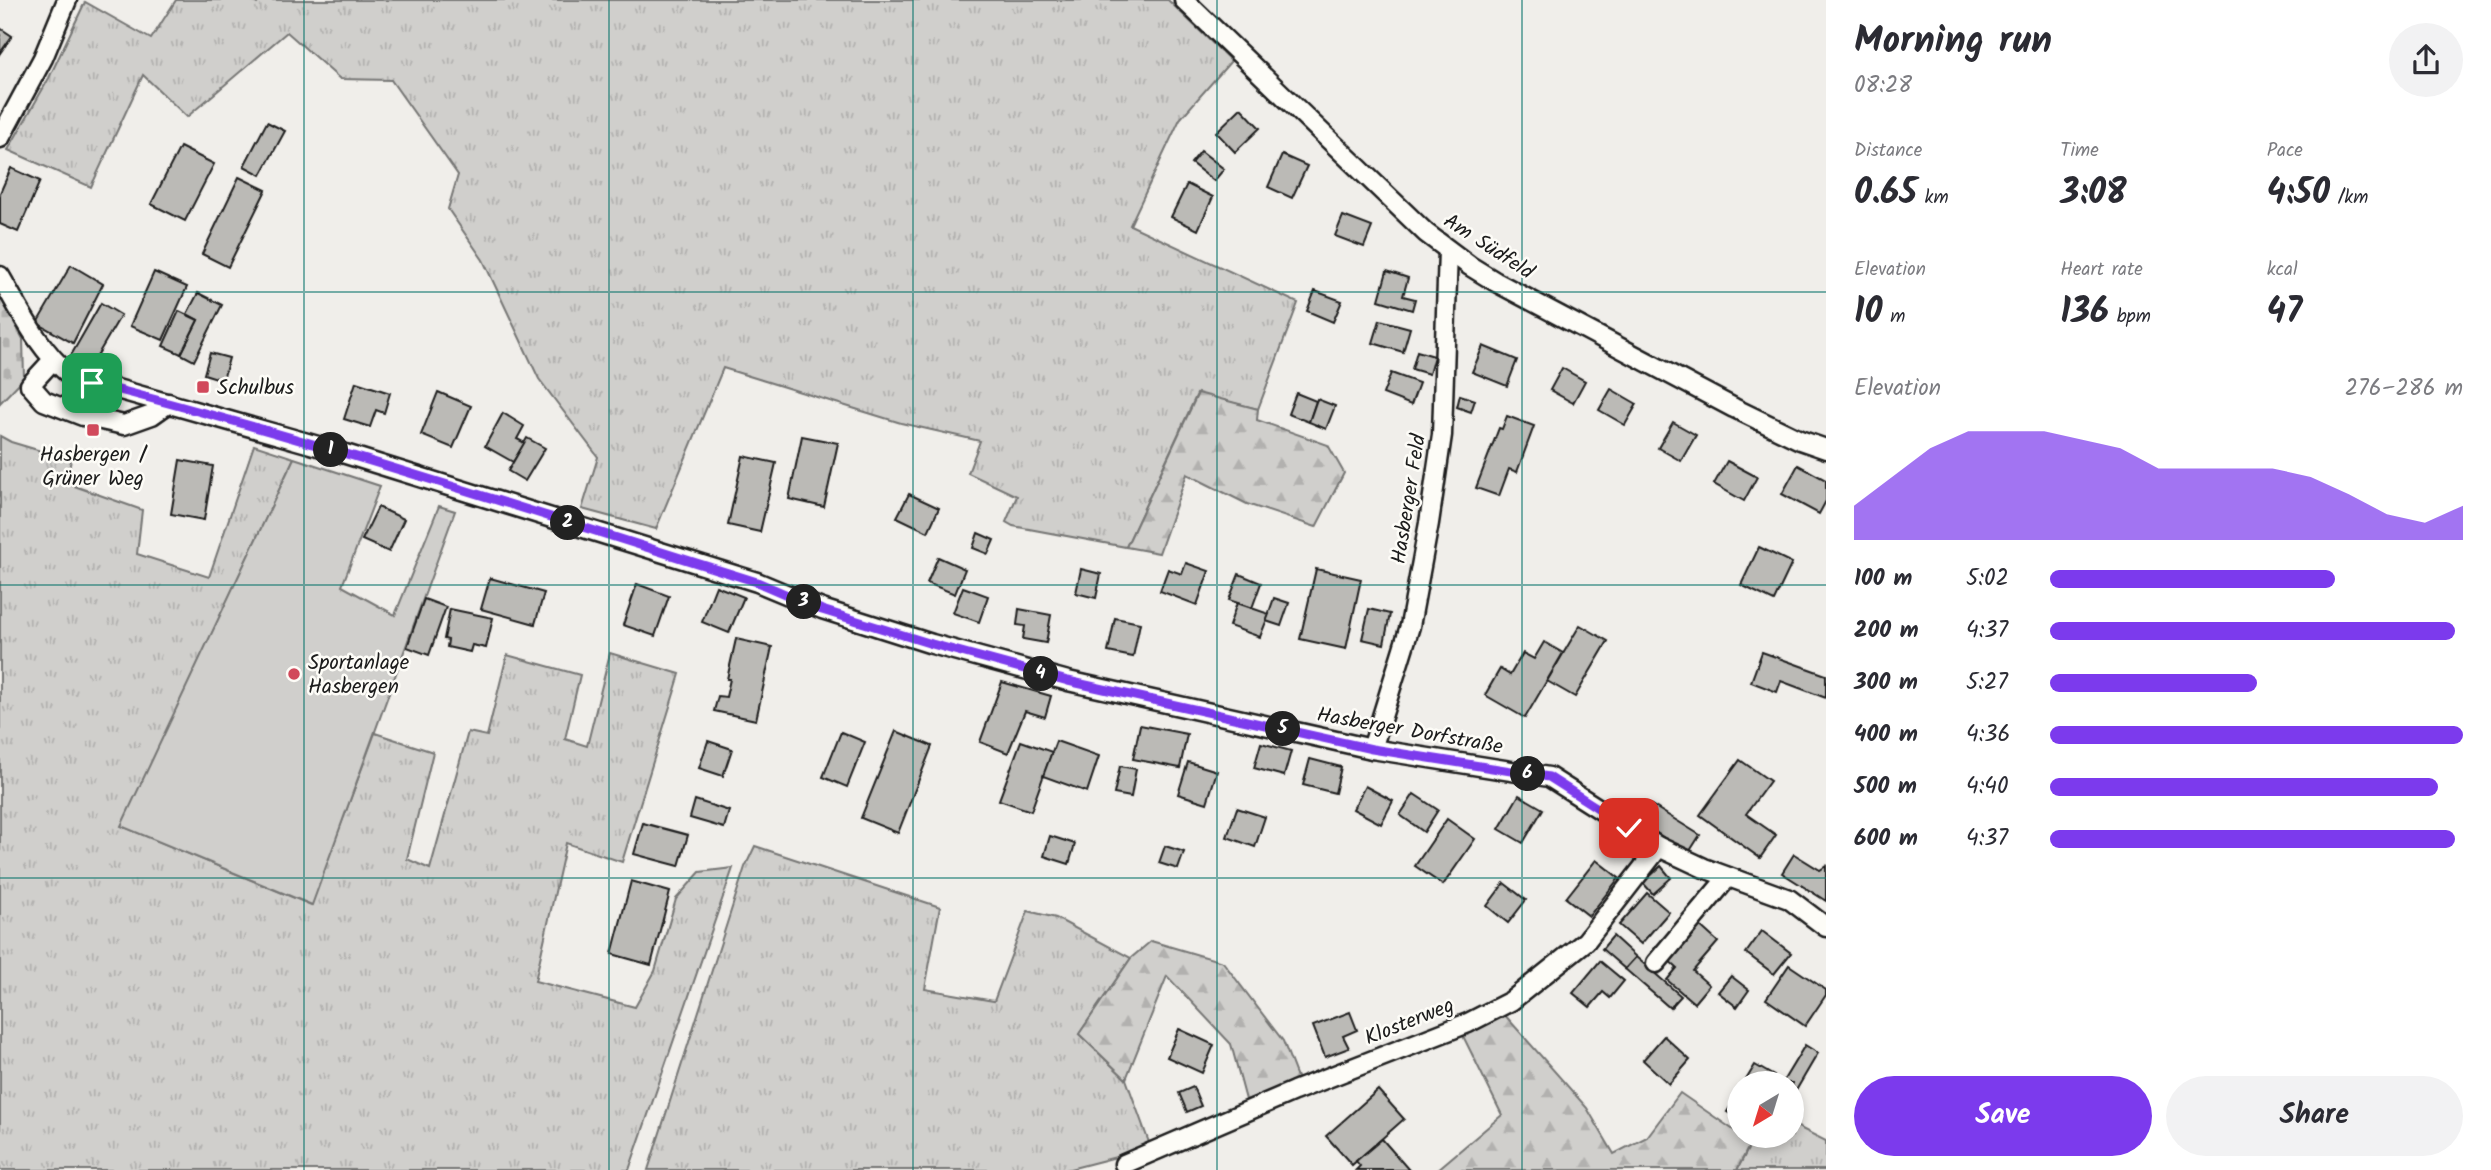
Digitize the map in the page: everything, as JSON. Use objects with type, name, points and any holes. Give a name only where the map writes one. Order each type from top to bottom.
[{"type":"street","points":[[0,138],[43,58],[67,0]]},
{"type":"street","name":"Am Südfeld","points":[[1184,0],[1426,233],[1448,250],[1496,282],[1734,408],[1800,440],[1826,449]]},
{"type":"street","name":"Hasberger Feld","points":[[1372,749],[1410,625],[1429,523],[1442,435],[1448,250]]},
{"type":"street","name":"Hasberger Dorfstraße","points":[[0,276],[52,361],[71,376],[339,452],[731,574],[822,610],[932,644],[1068,681],[1372,749],[1549,777],[1659,847],[1789,900],[1825,924]]},
{"type":"street","points":[[52,361],[30,385],[44,401],[83,416],[124,425],[152,415],[169,403]]},
{"type":"street","name":"Klosterweg","points":[[1124,1164],[1294,1091],[1468,1023],[1511,1001],[1586,942],[1659,847]]},
{"type":"street","points":[[1656,963],[1728,877]]},
{"type":"green space","points":[[176,0],[251,0],[257,4],[260,0],[1168,0],[1231,61],[1180,119],[1130,225],[1298,303],[1258,409],[1197,394],[1126,547],[1013,526],[1006,522],[1017,496],[968,473],[980,441],[901,423],[723,368],[656,529],[582,509],[598,457],[539,379],[483,260],[448,209],[458,175],[391,80],[340,79],[287,32],[187,117],[143,75],[91,187],[8,150],[49,78],[85,2],[151,39]]},
{"type":"green space","points":[[0,296],[23,339],[24,378],[0,403]]},
{"type":"green space","points":[[1198,393],[1258,409],[1257,420],[1328,445],[1344,473],[1316,527],[1247,504],[1187,474],[1159,553],[1126,547]]},
{"type":"green space","points":[[0,436],[11,442],[71,460],[66,483],[142,510],[137,554],[209,577],[254,445],[294,458],[122,826],[311,905],[375,733],[433,752],[407,859],[430,869],[468,732],[487,736],[507,655],[580,675],[565,739],[587,746],[610,653],[680,674],[622,862],[566,843],[535,981],[635,1007],[655,971],[676,899],[700,872],[733,868],[629,1170],[0,1170]]},
{"type":"green space","name":"Sportanlage Hasbergen","points":[[294,458],[380,486],[342,586],[395,615],[439,506],[455,511],[312,905],[121,826]]},
{"type":"green space","points":[[755,846],[940,907],[925,989],[994,1001],[1028,911],[1056,918],[1131,958],[1079,1034],[1126,1079],[1151,1148],[1066,1170],[648,1170],[745,867]]},
{"type":"green space","points":[[1151,941],[1223,962],[1283,1041],[1298,1080],[1246,1100],[1231,1044],[1167,976],[1126,1079],[1079,1034],[1131,958]]},
{"type":"green space","points":[[1503,1013],[1587,1108],[1614,1154],[1647,1137],[1680,1093],[1727,1125],[1727,1148],[1748,1148],[1737,1170],[1437,1170],[1502,1115],[1463,1036]]},
{"type":"green space","points":[[1804,1130],[1826,1141],[1826,1170],[1737,1170],[1749,1148],[1804,1148]]},
{"type":"building","points":[[0,28],[12,36],[0,53]]},
{"type":"building","points":[[1241,108],[1260,128],[1235,152],[1216,132]]},
{"type":"building","points":[[267,122],[285,131],[261,175],[244,166]]},
{"type":"building","points":[[180,147],[214,164],[185,221],[151,204]]},
{"type":"building","points":[[1201,151],[1224,169],[1214,181],[1191,163]]},
{"type":"building","points":[[1282,155],[1307,166],[1292,198],[1268,187]]},
{"type":"building","points":[[11,168],[40,181],[18,232],[0,224],[0,193]]},
{"type":"building","points":[[239,177],[266,190],[228,267],[202,254]]},
{"type":"building","points":[[1187,184],[1213,197],[1198,230],[1171,217]]},
{"type":"building","points":[[1343,216],[1372,227],[1364,247],[1335,236]]},
{"type":"building","points":[[71,265],[103,284],[73,343],[37,323]]},
{"type":"building","points":[[1387,271],[1408,278],[1403,296],[1415,299],[1412,310],[1379,300]]},
{"type":"building","points":[[154,272],[187,287],[163,340],[130,326]]},
{"type":"building","points":[[1315,291],[1342,301],[1333,322],[1307,311]]},
{"type":"building","points":[[198,293],[222,305],[194,361],[181,354],[198,320],[187,314]]},
{"type":"building","points":[[101,303],[121,315],[90,368],[70,357]]},
{"type":"building","points":[[179,311],[198,320],[181,354],[163,346]]},
{"type":"building","points":[[1380,320],[1410,328],[1403,352],[1373,343]]},
{"type":"building","points":[[1483,346],[1517,360],[1507,386],[1472,372]]},
{"type":"building","points":[[1417,351],[1434,356],[1429,374],[1412,369]]},
{"type":"building","points":[[210,353],[229,358],[223,380],[204,374]]},
{"type":"building","points":[[1562,368],[1585,381],[1573,403],[1550,390]]},
{"type":"building","points":[[1391,373],[1419,383],[1411,405],[1383,394]]},
{"type":"building","points":[[356,382],[390,393],[384,413],[376,410],[370,427],[344,419]]},
{"type":"building","points":[[1611,389],[1637,404],[1625,425],[1599,410]]},
{"type":"building","points":[[438,392],[471,406],[453,448],[421,435]]},
{"type":"building","points":[[1296,393],[1316,401],[1309,422],[1288,414]]},
{"type":"building","points":[[1460,395],[1475,400],[1471,412],[1457,407]]},
{"type":"building","points":[[1317,399],[1335,406],[1326,429],[1309,422]]},
{"type":"building","points":[[503,413],[524,426],[517,439],[525,443],[513,462],[485,446]]},
{"type":"building","points":[[1507,416],[1534,426],[1517,472],[1509,469],[1499,496],[1476,488],[1499,428],[1502,429]]},
{"type":"building","points":[[1673,422],[1696,435],[1681,461],[1658,448]]},
{"type":"building","points":[[802,436],[838,443],[824,507],[789,499]]},
{"type":"building","points":[[527,438],[545,448],[525,481],[508,471]]},
{"type":"building","points":[[743,456],[776,463],[760,532],[728,525]]},
{"type":"building","points":[[180,460],[213,466],[204,520],[171,514]]},
{"type":"building","points":[[1727,461],[1757,477],[1744,501],[1714,484]]},
{"type":"building","points":[[1798,465],[1826,480],[1826,501],[1819,514],[1782,494]]},
{"type":"building","points":[[909,494],[939,508],[928,532],[897,517]]},
{"type":"building","points":[[378,507],[404,519],[389,552],[362,540]]},
{"type":"building","points":[[978,533],[994,540],[988,554],[973,548]]},
{"type":"building","points":[[1759,547],[1792,563],[1774,601],[1741,585]]},
{"type":"building","points":[[938,557],[965,569],[955,594],[927,583]]},
{"type":"building","points":[[1186,563],[1209,571],[1197,605],[1160,591],[1168,569],[1182,574]]},
{"type":"building","points":[[1081,569],[1101,574],[1096,598],[1076,593]]},
{"type":"building","points":[[1316,569],[1361,579],[1346,649],[1300,639]]},
{"type":"building","points":[[1239,574],[1261,583],[1252,608],[1229,600]]},
{"type":"building","points":[[490,578],[544,593],[535,624],[481,609]]},
{"type":"building","points":[[637,584],[669,596],[655,636],[623,625]]},
{"type":"building","points":[[716,586],[744,597],[729,633],[702,622]]},
{"type":"building","points":[[963,587],[988,596],[979,622],[953,613]]},
{"type":"building","points":[[1274,598],[1289,603],[1281,626],[1266,621]]},
{"type":"building","points":[[424,599],[446,607],[429,655],[407,647]]},
{"type":"building","points":[[1237,603],[1269,614],[1260,637],[1229,626]]},
{"type":"building","points":[[450,609],[493,618],[486,648],[472,645],[470,652],[447,647],[448,640],[444,639]]},
{"type":"building","points":[[1019,609],[1051,615],[1046,643],[1023,639],[1025,626],[1017,625]]},
{"type":"building","points":[[1369,609],[1390,614],[1384,644],[1362,639]]},
{"type":"building","points":[[1115,618],[1140,623],[1133,657],[1108,652]]},
{"type":"building","points":[[1580,625],[1608,641],[1575,697],[1547,681]]},
{"type":"building","points":[[736,639],[772,647],[756,720],[714,711],[718,696],[726,697]]},
{"type":"building","points":[[1544,642],[1563,653],[1525,718],[1485,695],[1500,669],[1510,675],[1523,653],[1534,659]]},
{"type":"building","points":[[1762,652],[1826,675],[1826,698],[1781,681],[1777,692],[1751,682]]},
{"type":"building","points":[[1002,682],[1051,696],[1045,717],[1025,711],[1008,753],[980,742]]},
{"type":"building","points":[[1140,725],[1187,734],[1180,768],[1133,759]]},
{"type":"building","points":[[896,731],[932,746],[898,833],[861,818]]},
{"type":"building","points":[[841,732],[865,742],[847,787],[823,777]]},
{"type":"building","points":[[708,741],[732,749],[723,776],[699,768]]},
{"type":"building","points":[[1021,741],[1052,752],[1031,811],[999,800]]},
{"type":"building","points":[[1056,741],[1099,756],[1087,792],[1043,776]]},
{"type":"building","points":[[1261,743],[1291,751],[1284,776],[1254,768]]},
{"type":"building","points":[[1310,759],[1341,767],[1335,793],[1303,785]]},
{"type":"building","points":[[1740,760],[1770,781],[1746,814],[1776,835],[1760,858],[1700,815]]},
{"type":"building","points":[[1188,762],[1217,771],[1207,803],[1178,794]]},
{"type":"building","points":[[1120,766],[1136,769],[1131,797],[1114,794]]},
{"type":"building","points":[[1365,786],[1393,801],[1381,824],[1353,809]]},
{"type":"building","points":[[1414,794],[1438,810],[1424,832],[1400,815]]},
{"type":"building","points":[[1519,795],[1543,809],[1523,843],[1499,829]]},
{"type":"building","points":[[695,800],[729,811],[724,828],[690,818]]},
{"type":"building","points":[[1650,804],[1700,835],[1688,854],[1638,823]]},
{"type":"building","points":[[1237,808],[1265,817],[1255,847],[1227,837]]},
{"type":"building","points":[[1447,819],[1475,839],[1443,885],[1415,866]]},
{"type":"building","points":[[643,823],[688,835],[679,866],[634,854]]},
{"type":"building","points":[[1050,836],[1075,844],[1069,864],[1044,856]]},
{"type":"building","points":[[1165,846],[1184,852],[1178,869],[1159,863]]},
{"type":"building","points":[[1794,854],[1820,870],[1826,866],[1826,901],[1782,873]]},
{"type":"building","points":[[1596,860],[1619,878],[1589,916],[1566,898]]},
{"type":"building","points":[[1661,866],[1671,878],[1653,894],[1643,883]]},
{"type":"building","points":[[631,881],[670,892],[651,965],[612,954]]},
{"type":"building","points":[[1504,883],[1526,900],[1508,923],[1487,906]]},
{"type":"building","points":[[1647,893],[1669,912],[1641,944],[1619,925]]},
{"type":"building","points":[[1697,923],[1718,942],[1693,971],[1709,985],[1694,1003],[1667,980],[1677,968],[1666,958]]},
{"type":"building","points":[[1762,931],[1791,953],[1774,974],[1746,953]]},
{"type":"building","points":[[1613,936],[1636,957],[1625,969],[1602,949]]},
{"type":"building","points":[[1636,957],[1681,996],[1670,1008],[1625,969]]},
{"type":"building","points":[[1600,961],[1624,981],[1610,998],[1603,992],[1590,1007],[1573,993]]},
{"type":"building","points":[[1789,965],[1826,990],[1826,995],[1805,1026],[1766,999]]},
{"type":"building","points":[[1731,976],[1749,990],[1737,1007],[1718,992]]},
{"type":"building","points":[[1350,1012],[1357,1030],[1343,1036],[1349,1048],[1325,1057],[1313,1026]]},
{"type":"building","points":[[1179,1029],[1214,1045],[1202,1073],[1167,1057]]},
{"type":"building","points":[[1664,1036],[1690,1060],[1669,1084],[1643,1060]]},
{"type":"building","points":[[1805,1045],[1818,1053],[1804,1077],[1804,1071],[1789,1071]]},
{"type":"building","points":[[1755,1065],[1765,1071],[1751,1071]]},
{"type":"building","points":[[1193,1087],[1201,1106],[1187,1112],[1179,1093]]},
{"type":"building","points":[[1378,1090],[1404,1119],[1352,1165],[1326,1136]]},
{"type":"building","points":[[1382,1139],[1409,1170],[1356,1170],[1360,1166],[1356,1161]]},
{"type":"place","name":"Schulbus","points":[[203,387]]},
{"type":"place","name":"Hasbergen / Grüner Weg","points":[[93,430]]},
{"type":"place","name":"Sportanlage Hasbergen","points":[[294,674]]},
{"type":"route","points":[[92,383],[339,452],[757,582],[822,610],[1000,663],[1068,681],[1372,749],[1549,777],[1629,828]]}]
